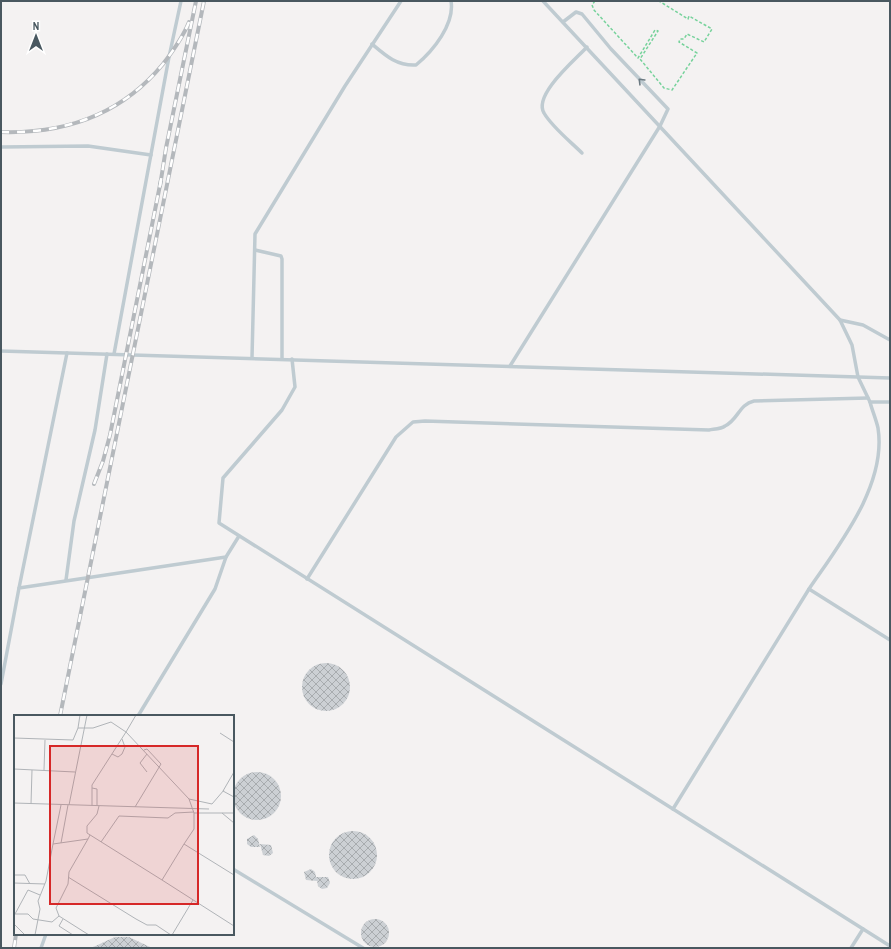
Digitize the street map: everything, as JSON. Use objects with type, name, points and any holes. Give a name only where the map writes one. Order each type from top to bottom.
[{"type":"lane","points":[[114,354],[181,1]]},
{"type":"lane","points":[[252,358],[255,234],[372,44],[401,1]]},
{"type":"lane","points":[[372,44],[386,56],[401,65],[416,65],[436,44],[449,20],[451,1]]},
{"type":"lane","points":[[543,1],[840,320],[852,345],[858,377],[869,400],[878,429],[878,461],[867,496],[845,535],[809,589],[672,809]]},
{"type":"lane","points":[[510,366],[660,126],[668,109],[611,49],[579,12],[563,22]]},
{"type":"lane","points":[[582,153],[543,112],[542,100],[548,88],[587,47]]},
{"type":"lane","points":[[1,146],[88,146],[151,155]]},
{"type":"lane","points":[[255,250],[275,254],[281,256],[282,259],[282,358]]},
{"type":"lane","points":[[840,320],[863,325],[890,340]]},
{"type":"lane","points":[[1,351],[282,358],[890,378]]},
{"type":"lane","points":[[1,684],[67,353]]},
{"type":"lane","points":[[66,580],[74,520],[95,430],[107,354]]},
{"type":"lane","points":[[292,359],[295,387],[282,410],[223,478],[219,523],[890,946]]},
{"type":"lane","points":[[307,578],[396,437],[413,422],[425,421],[709,430],[724,427],[730,423],[743,406],[754,400],[869,400],[890,402]]},
{"type":"lane","points":[[139,715],[215,588],[226,557],[239,536]]},
{"type":"lane","points":[[19,588],[226,557]]},
{"type":"lane","points":[[809,589],[890,640]]},
{"type":"lane","points":[[234,870],[363,948]]},
{"type":"lane","points":[[851,948],[862,929]]},
{"type":"lane","points":[[41,948],[46,935]]},
{"type":"path","points":[[595,1],[592,5],[594,10],[638,58],[655,30],[658,30],[640,59],[664,88],[672,90],[697,53],[679,42],[680,39],[684,39],[687,34],[704,42],[712,29],[690,16],[688,19],[659,1]]},
{"type":"building","points":[[326,663],[335,665],[343,670],[348,678],[350,687],[348,696],[343,704],[335,709],[326,711],[317,709],[309,704],[304,696],[302,687],[304,678],[309,670],[317,665]]},
{"type":"building","points":[[252,772],[262,772],[270,776],[277,783],[281,791],[281,801],[277,809],[270,816],[262,820],[252,820],[244,816],[240,813],[234,803],[234,789],[237,783],[244,776]]},
{"type":"building","points":[[348,831],[358,831],[370,838],[377,850],[377,860],[370,872],[358,879],[348,879],[340,875],[333,868],[329,860],[329,850],[333,842],[340,835]]},
{"type":"building","points":[[254,835],[258,839],[260,847],[251,847],[247,844],[247,839]]},
{"type":"building","points":[[260,844],[271,845],[273,853],[269,856],[263,855]]},
{"type":"building","points":[[311,869],[315,872],[316,877],[328,877],[330,883],[327,888],[322,889],[318,886],[317,881],[306,880],[304,872]]},
{"type":"building","points":[[375,919],[385,923],[389,933],[385,943],[375,947],[365,943],[361,933],[365,923]]},
{"type":"building","points":[[115,937],[129,937],[152,948],[91,948]]},
{"type":"railway","points":[[160,186],[166,148],[196,1]]},
{"type":"railway","points":[[60,715],[204,1]]},
{"type":"railway","points":[[1,132],[25,132],[70,125],[91,118],[111,108],[129,96],[147,81],[163,64],[178,44],[189,22]]},
{"type":"railway","points":[[94,484],[103,461],[110,435],[161,180]]},
{"type":"railway","points":[[14,948],[16,935]]}]
